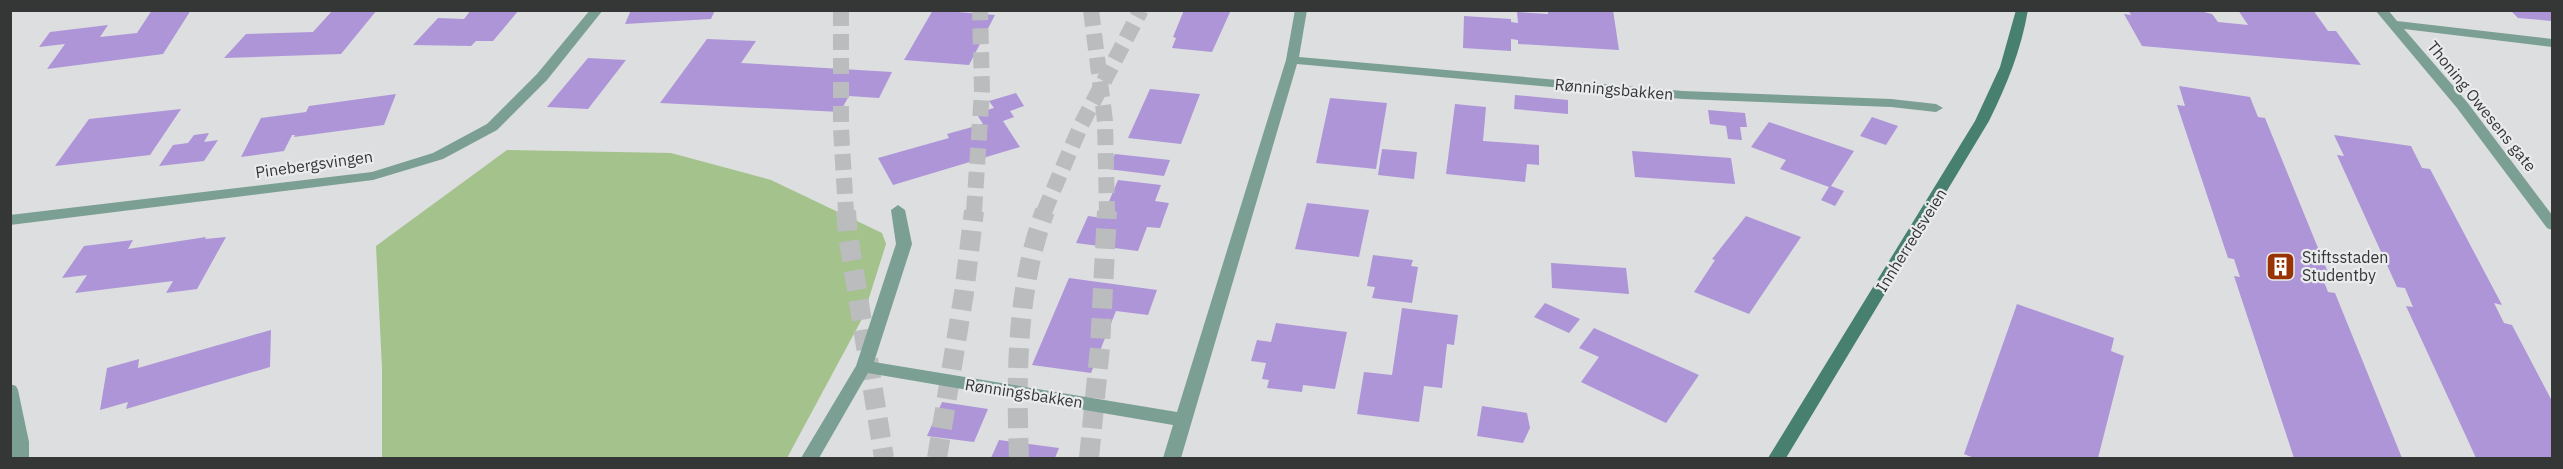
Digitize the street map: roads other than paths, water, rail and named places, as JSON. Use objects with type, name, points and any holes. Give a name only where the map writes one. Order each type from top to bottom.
[{"type":"main road","name":"Innherredsveien","points":[[1777,459],[1982,122],[2008,67],[2018,37],[2022,10]]},
{"type":"street","name":"Pinebergsvingen","points":[[10,220],[373,176],[438,156],[492,127],[542,76],[597,10]]},
{"type":"street","points":[[1172,459],[1292,60],[1301,10]]},
{"type":"street","name":"Thoning Owesens gate","points":[[2381,10],[2462,105],[2553,225]]},
{"type":"street","points":[[2393,24],[2553,43]]},
{"type":"street","name":"Rønningsbakken","points":[[1292,60],[1683,95],[1891,103],[1936,108]]},
{"type":"street","points":[[810,459],[864,366],[904,244],[898,210]]},
{"type":"street","name":"Rønningsbakken","points":[[864,366],[1184,420]]},
{"type":"street","points":[[10,390],[20,442],[20,459]]},
{"type":"tunnel","points":[[841,10],[841,129],[846,212]]},
{"type":"tunnel","points":[[974,212],[982,91],[980,10]]},
{"type":"tunnel","points":[[1091,10],[1101,87]]},
{"type":"tunnel","points":[[1101,87],[1141,10]]},
{"type":"tunnel","points":[[1044,212],[1081,125],[1101,87]]},
{"type":"tunnel","points":[[1101,87],[1105,121],[1107,211]]},
{"type":"tunnel","points":[[846,211],[884,458]]},
{"type":"tunnel","points":[[937,458],[964,293],[974,211]]},
{"type":"tunnel","points":[[1019,458],[1018,364],[1023,302],[1035,241],[1045,211]]},
{"type":"tunnel","points":[[1089,458],[1100,347],[1107,211]]},
{"type":"place","name":"Stiftsstaden Studentby","points":[[2281,266]]}]
